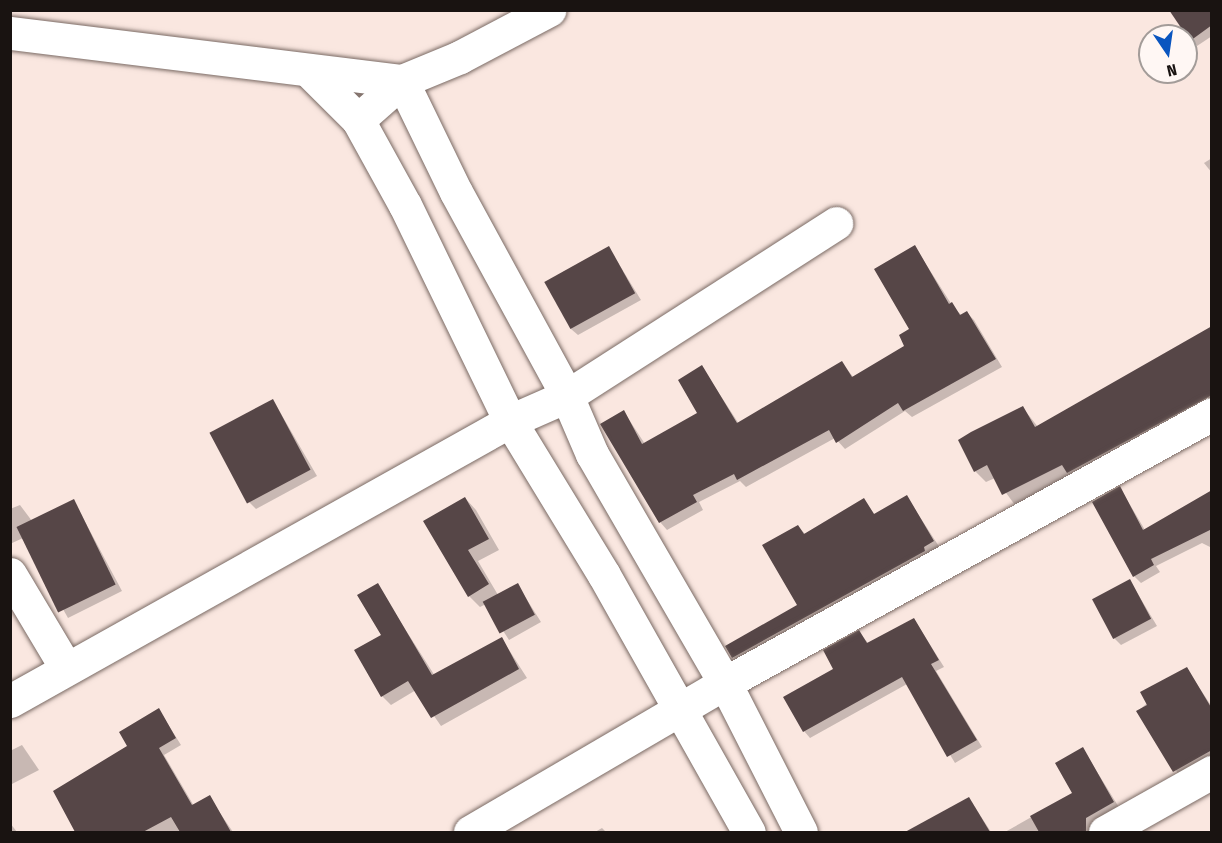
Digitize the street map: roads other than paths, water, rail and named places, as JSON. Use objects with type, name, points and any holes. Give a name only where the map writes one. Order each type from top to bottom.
[{"type":"street","points":[[358,120],[402,81],[460,57],[549,10]]},
{"type":"street","points":[[10,33],[402,81]]},
{"type":"street","points":[[308,70],[358,120],[410,215],[510,421],[749,832]]},
{"type":"street","points":[[402,81],[466,211],[567,396],[591,454],[725,683],[801,832]]},
{"type":"street","points":[[10,701],[510,421],[567,396],[836,223]]},
{"type":"street","points":[[470,832],[680,712],[725,683],[1212,414]]},
{"type":"street","points":[[10,574],[66,668]]},
{"type":"street","points":[[1105,832],[1212,772]]}]
